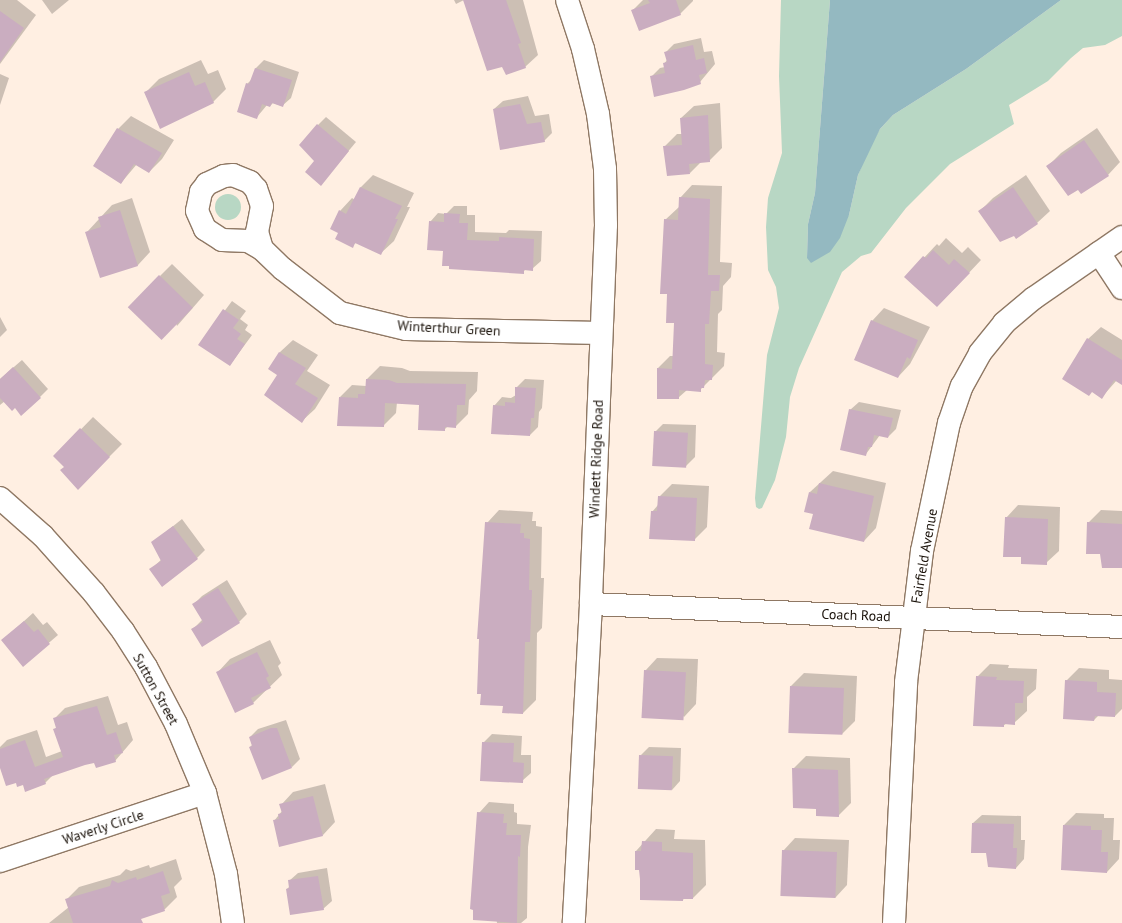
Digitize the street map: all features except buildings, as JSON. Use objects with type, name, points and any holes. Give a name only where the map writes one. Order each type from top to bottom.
[{"type":"street","name":"Windett Ridge Road","points":[[567,0],[583,49],[598,114],[605,168],[606,225],[600,333],[591,604],[574,923]]},
{"type":"street","name":"Fairfield Avenue","points":[[894,923],[906,682],[913,617],[926,533],[949,423],[962,386],[980,353],[1004,323],[1034,298],[1122,237]]},
{"type":"street","name":"Winterthur Green","points":[[262,249],[307,289],[340,313],[406,330],[600,333]]},
{"type":"street","points":[[1099,253],[1122,288]]},
{"type":"street","name":"Sutton Street","points":[[0,498],[43,536],[94,593],[123,631],[176,724],[206,793],[226,874],[233,923]]},
{"type":"street","name":"Coach Road","points":[[591,604],[1122,627]]},
{"type":"street","name":"Waverly Circle","points":[[0,861],[206,793]]},
{"type":"green space","points":[[781,0],[830,0],[815,193],[808,224],[807,258],[849,215],[858,175],[870,146],[880,129],[893,115],[966,69],[1061,0],[1122,0],[1122,36],[1105,45],[1083,48],[1048,81],[1009,105],[1014,124],[950,164],[906,208],[871,253],[861,256],[842,272],[799,368],[790,397],[786,437],[775,480],[762,508],[759,509],[756,507],[755,498],[767,355],[779,308],[776,287],[768,270],[766,227],[768,198],[782,153],[779,76]]},
{"type":"green space","points":[[228,194],[237,198],[241,207],[237,216],[228,220],[219,216],[215,207],[219,198]]},
{"type":"water","points":[[830,0],[1061,0],[966,69],[893,115],[880,129],[858,175],[849,215],[840,238],[830,252],[811,263],[807,258],[808,224],[815,193]]}]
